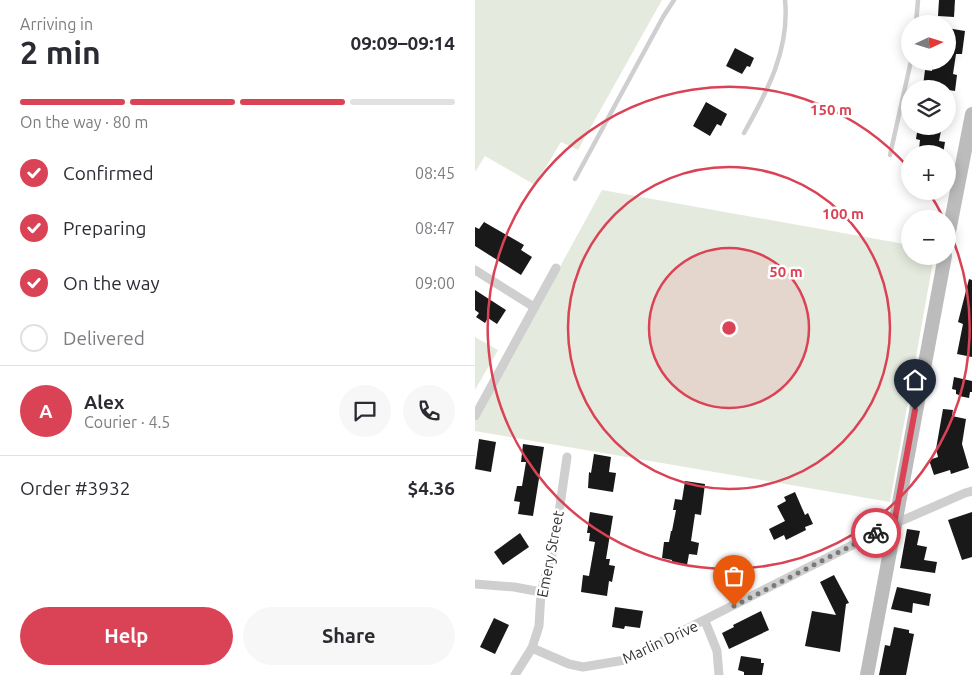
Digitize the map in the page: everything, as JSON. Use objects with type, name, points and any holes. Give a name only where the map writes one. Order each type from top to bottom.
[{"type":"street","points":[[953,210],[972,114]]},
{"type":"street","points":[[867,675],[943,265]]},
{"type":"street","points":[[475,416],[555,268]]},
{"type":"street","points":[[475,270],[534,308]]},
{"type":"street","name":"Emery Street","points":[[515,675],[532,648],[539,626],[541,592],[554,547],[567,457]]},
{"type":"street","name":"Marlin Drive","points":[[532,648],[583,668],[625,660],[894,524],[972,491]]},
{"type":"street","points":[[475,584],[514,587],[541,592]]},
{"type":"street","points":[[705,621],[717,651],[719,675]]},
{"type":"lane","points":[[575,179],[674,0]]},
{"type":"lane","points":[[744,134],[763,100],[778,62],[785,25],[785,0]]},
{"type":"lane","points":[[916,15],[917,0]]},
{"type":"lane","points":[[890,155],[909,70]]},
{"type":"shaded area","points":[[475,0],[662,0],[578,150],[561,142],[535,185],[485,156],[475,172]]},
{"type":"shaded area","points":[[602,190],[901,243],[901,265],[932,265],[890,502],[475,431],[475,422]]},
{"type":"shaded area","points":[[475,337],[498,350],[475,390]]},
{"type":"building","points":[[939,0],[955,0],[954,15],[938,15]]},
{"type":"building","points":[[956,30],[965,31],[962,54],[956,54]]},
{"type":"building","points":[[735,48],[754,58],[750,67],[747,66],[742,74],[726,66]]},
{"type":"building","points":[[925,70],[954,70],[953,74],[957,75],[956,83],[956,80],[924,80]]},
{"type":"building","points":[[706,102],[727,114],[721,126],[717,124],[710,136],[693,126]]},
{"type":"building","points":[[917,135],[940,135],[939,141],[945,142],[944,145],[919,145],[920,140],[916,139]]},
{"type":"building","points":[[484,222],[524,245],[521,250],[532,257],[521,275],[475,246],[475,227],[479,229]]},
{"type":"building","points":[[969,279],[972,280],[972,357],[957,354],[963,324],[958,322]]},
{"type":"building","points":[[475,290],[506,310],[497,324],[488,318],[485,323],[476,317],[479,313],[475,310]]},
{"type":"building","points":[[954,377],[972,381],[972,392],[970,392],[969,398],[959,396],[956,394],[956,390],[952,389]]},
{"type":"building","points":[[943,409],[953,410],[952,416],[966,419],[962,444],[969,468],[951,474],[950,470],[934,475],[929,460],[938,457],[936,449]]},
{"type":"building","points":[[479,439],[496,442],[491,472],[475,469]]},
{"type":"building","points":[[523,444],[544,447],[533,516],[518,514],[520,502],[514,501],[517,486],[522,486],[526,462],[521,462]]},
{"type":"building","points":[[594,454],[611,457],[609,472],[616,473],[613,492],[588,488],[589,472],[591,473]]},
{"type":"building","points":[[685,481],[705,484],[701,515],[695,514],[691,541],[699,543],[697,555],[689,554],[687,565],[672,563],[672,560],[662,558],[664,542],[669,542],[672,531],[676,510],[673,510],[675,499],[682,500]]},
{"type":"building","points":[[795,492],[805,515],[808,513],[813,524],[805,527],[806,530],[786,540],[784,535],[774,540],[769,529],[785,521],[777,506],[786,501],[784,497]]},
{"type":"building","points":[[590,512],[613,516],[606,559],[610,559],[609,565],[615,566],[612,582],[609,581],[607,596],[581,592],[583,575],[589,576],[595,542],[589,541],[590,533],[587,533]]},
{"type":"building","points":[[972,512],[972,557],[962,560],[948,520]]},
{"type":"building","points":[[907,529],[920,531],[917,545],[927,547],[924,560],[937,562],[935,573],[900,568]]},
{"type":"building","points":[[520,533],[529,547],[503,565],[494,552]]},
{"type":"building","points":[[834,575],[849,603],[846,604],[840,652],[805,646],[812,611],[836,615],[820,582]]},
{"type":"building","points":[[897,587],[931,594],[929,606],[913,603],[912,613],[891,609]]},
{"type":"building","points":[[615,607],[643,611],[640,628],[625,626],[624,629],[612,627]]},
{"type":"building","points":[[761,611],[769,630],[729,649],[722,633],[734,627],[733,625]]},
{"type":"building","points":[[494,618],[509,625],[495,654],[480,647]]},
{"type":"building","points":[[894,627],[909,630],[909,633],[914,634],[906,675],[879,675],[885,645],[890,646]]},
{"type":"building","points":[[741,656],[761,659],[761,663],[764,663],[762,675],[744,675],[744,672],[738,670]]},
{"type":"way so far","points":[[734,606],[876,533]]},
{"type":"route","points":[[876,533],[894,524],[915,410]]}]
